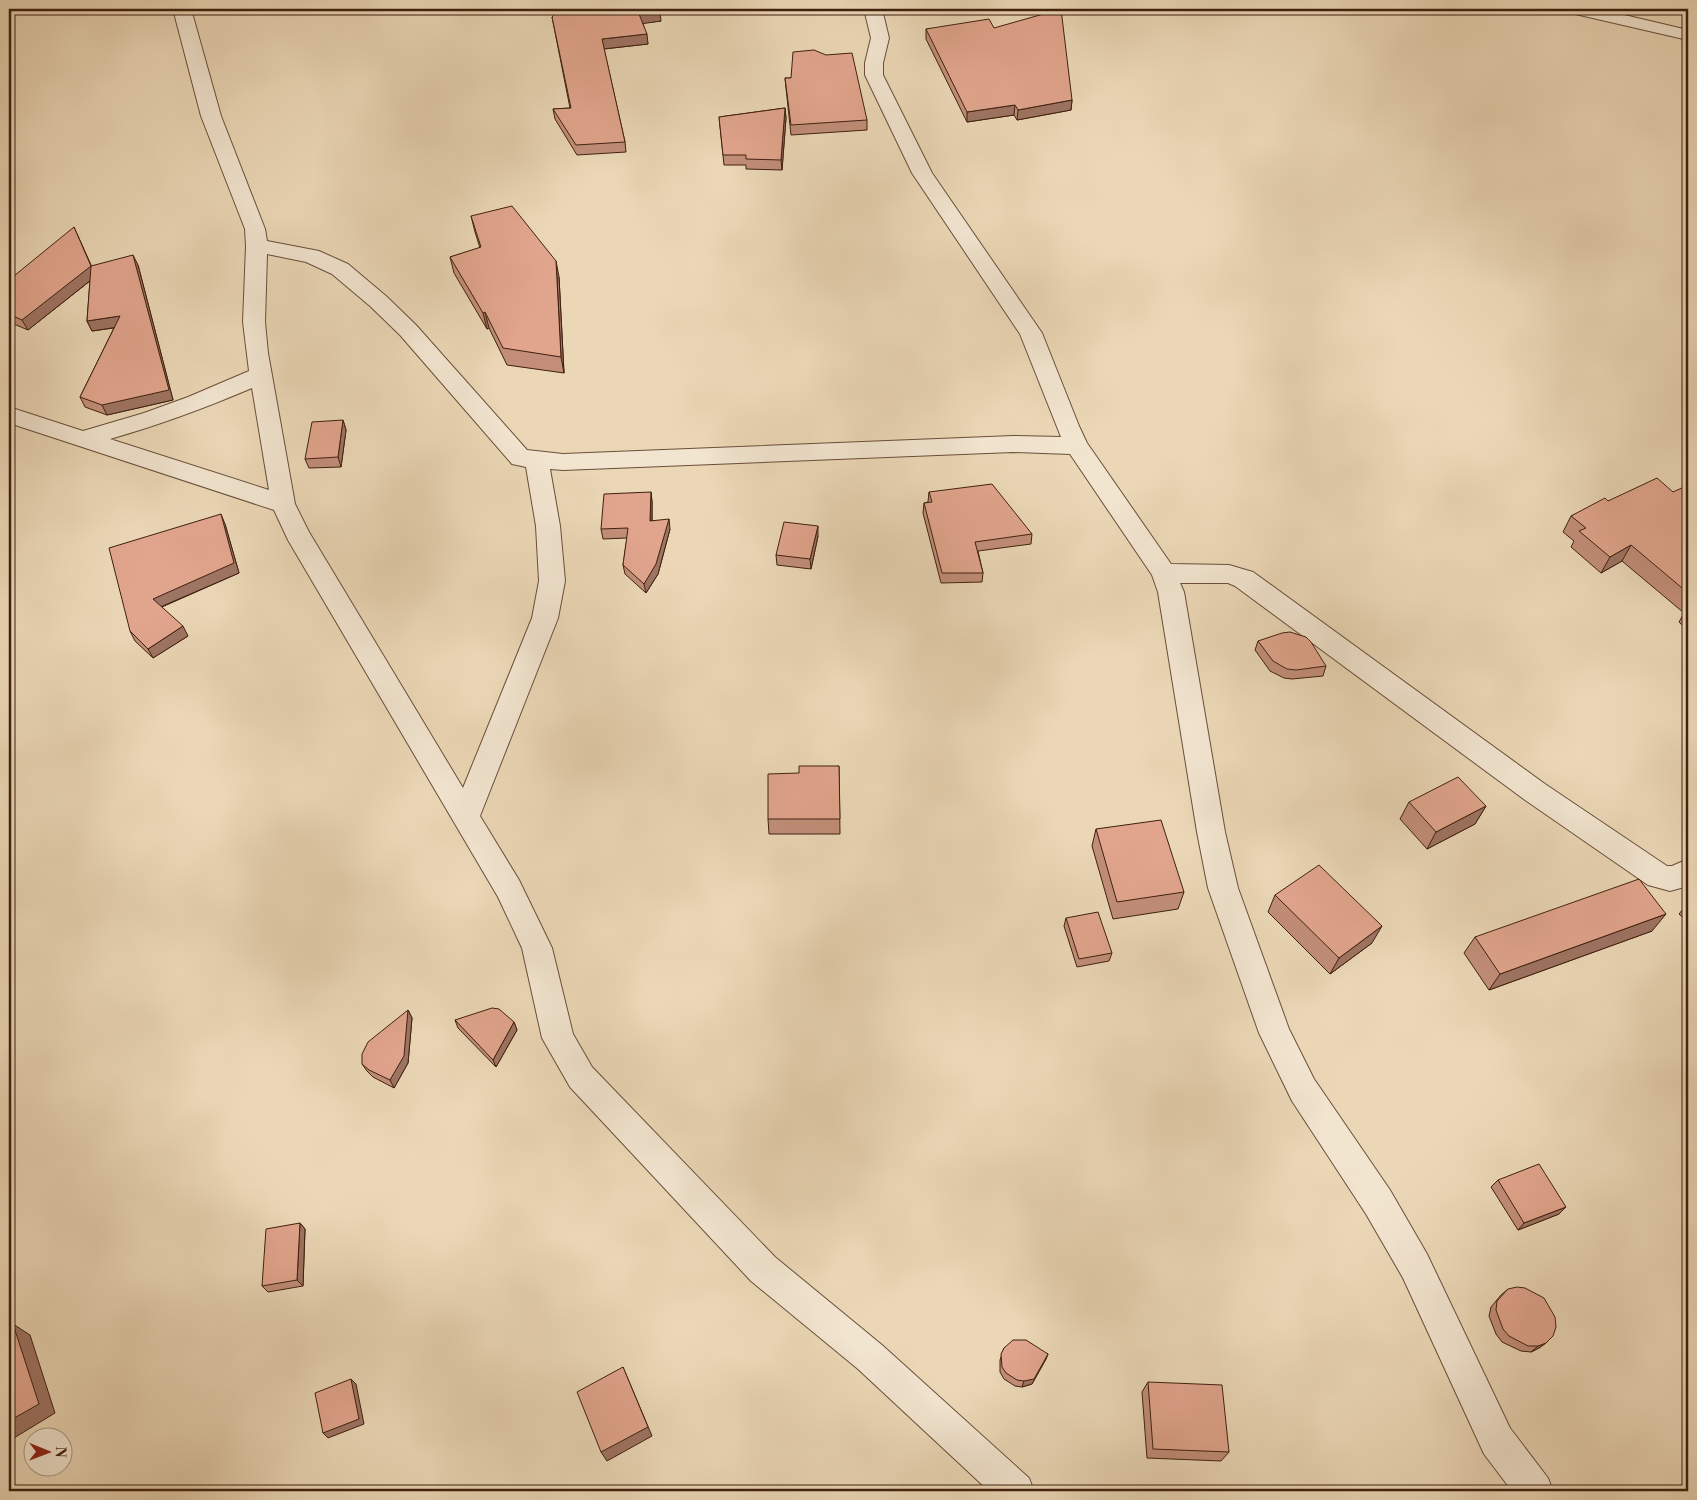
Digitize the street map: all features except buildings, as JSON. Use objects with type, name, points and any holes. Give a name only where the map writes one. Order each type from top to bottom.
[{"type":"street","points":[[182,9],[211,116],[255,229],[257,246],[254,322],[260,375],[283,504],[297,534],[510,888],[537,948],[558,1038],[581,1077],[763,1269],[870,1357],[1016,1491]]},
{"type":"street","points":[[873,9],[880,34],[880,47],[873,63],[874,74],[922,173],[1031,333],[1067,426],[1077,446],[1164,573],[1171,592],[1211,832],[1223,888],[1275,1033],[1303,1090],[1378,1202],[1415,1266],[1497,1441],[1535,1491]]},
{"type":"street","points":[[1577,9],[1688,35]]},
{"type":"street","points":[[257,246],[312,256],[340,268],[408,330],[520,458],[563,462],[1012,444],[1077,446]]},
{"type":"street","points":[[82,439],[187,406],[260,375]]},
{"type":"street","points":[[9,415],[283,504]]},
{"type":"street","points":[[466,816],[545,618],[552,582],[548,526],[537,460]]},
{"type":"street","points":[[1164,573],[1229,574],[1244,579],[1535,792],[1658,876],[1670,880],[1678,879],[1688,871]]}]
